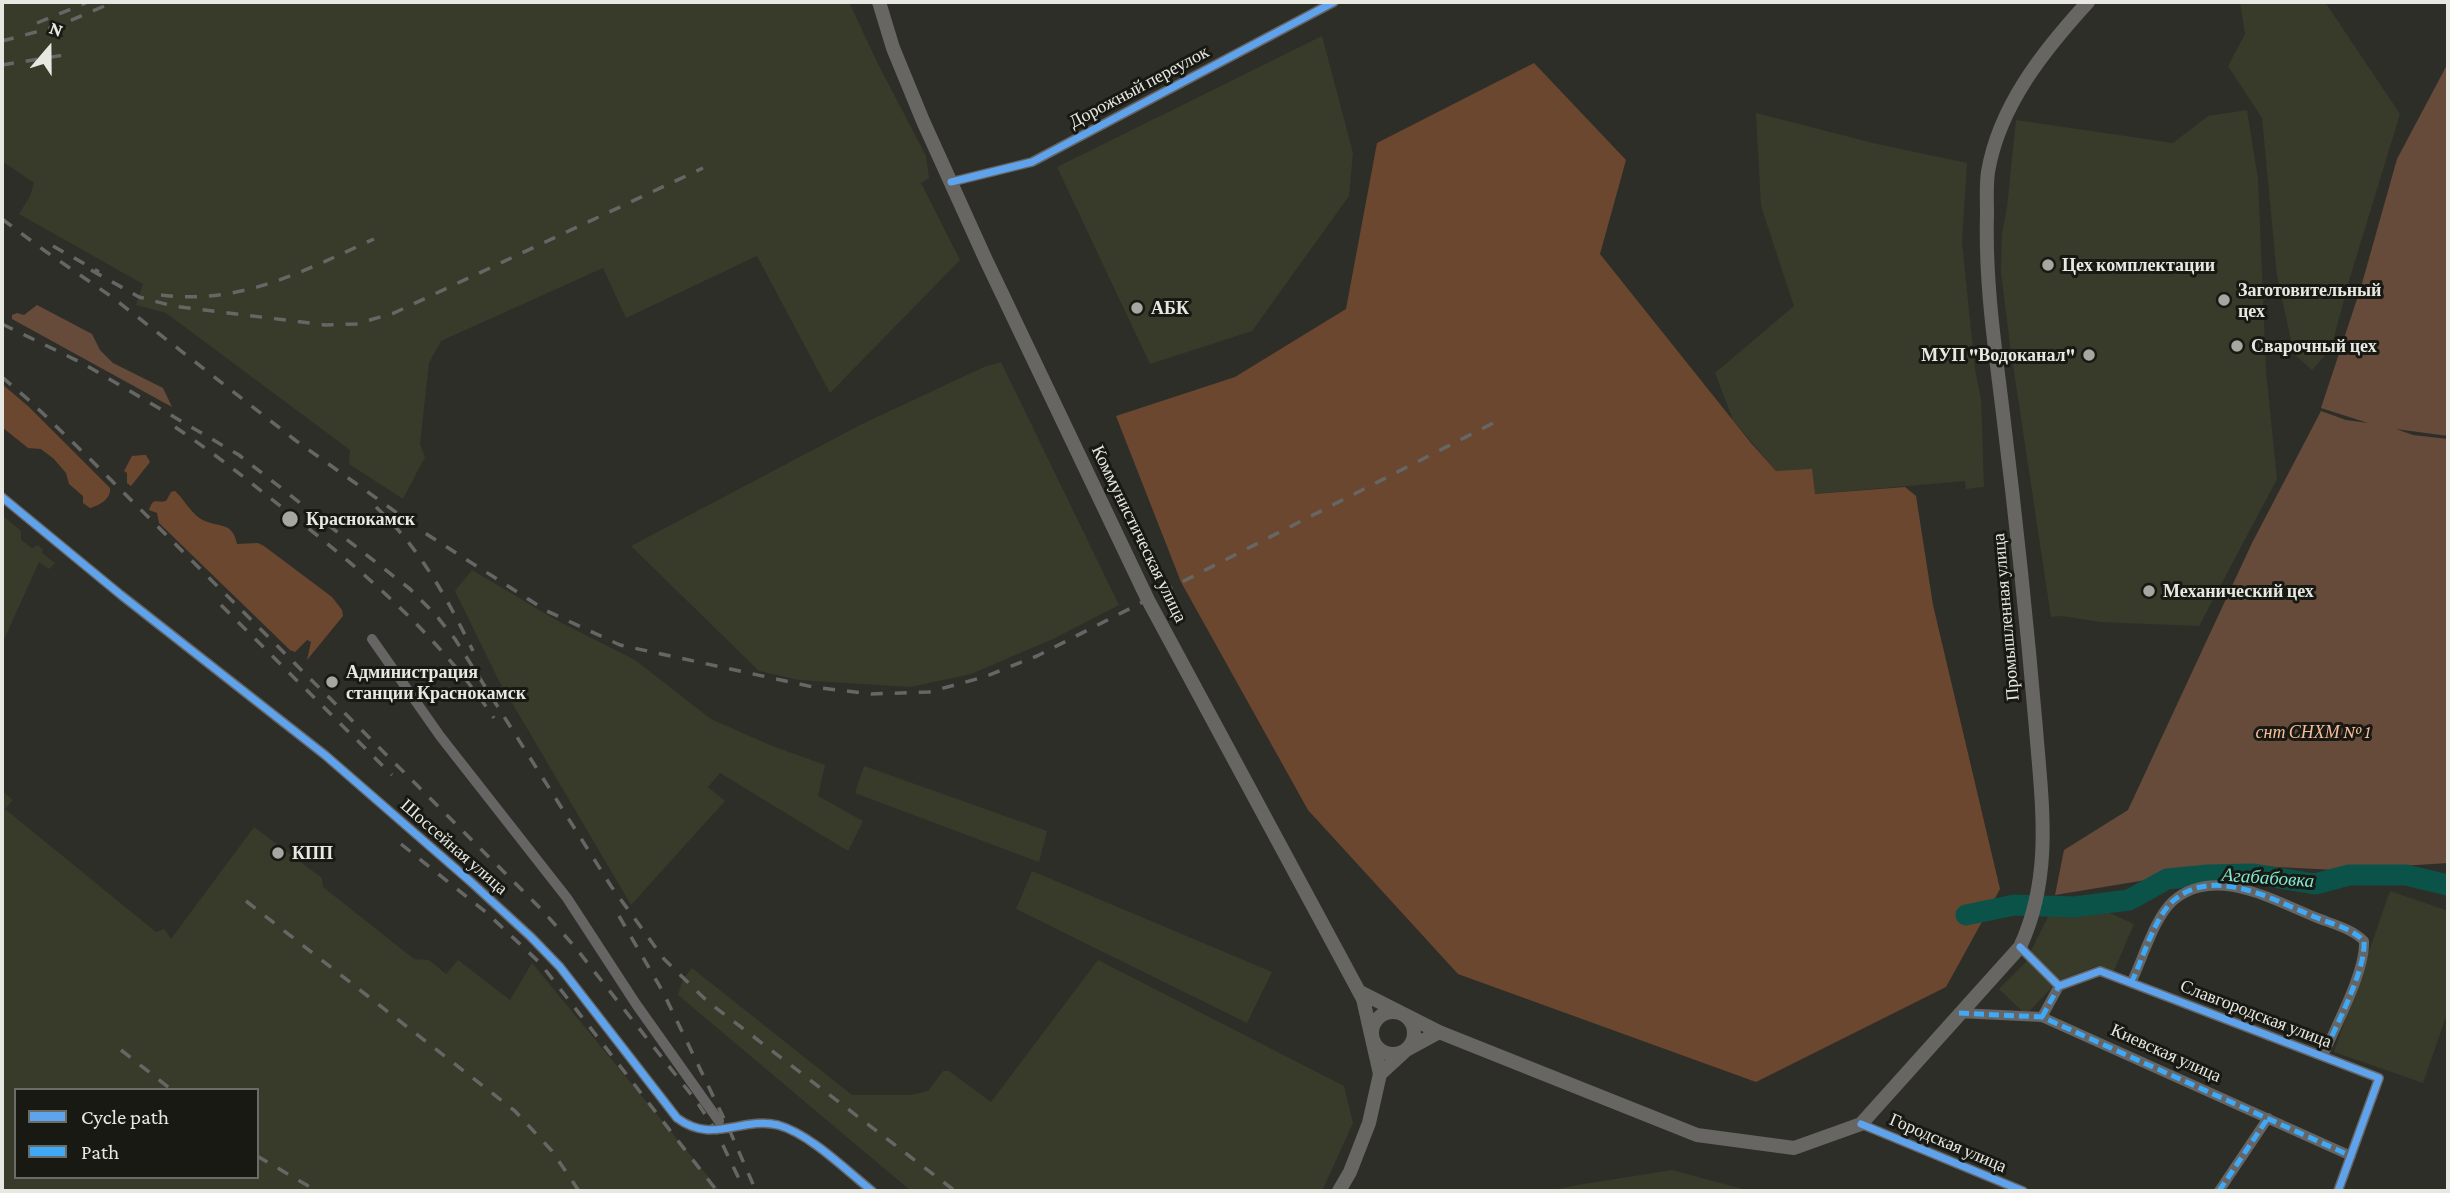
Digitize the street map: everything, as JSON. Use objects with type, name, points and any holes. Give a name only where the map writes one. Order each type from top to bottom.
[{"type":"main road","name":"Коммунистическая улица","points":[[879,2],[902,73],[951,182],[1148,600],[1360,992],[1380,1074]]},
{"type":"main road","name":"Промышленная улица","points":[[1439,1032],[1697,1135],[1794,1149],[1861,1124],[2020,947],[2031,923],[2040,890],[2043,834],[2023,574],[1989,298],[1986,246],[1988,173],[2005,117],[2037,63],[2087,2]]},
{"type":"main road","points":[[1360,992],[1439,1032]]},
{"type":"main road","points":[[1339,1191],[1350,1172],[1369,1123],[1380,1074],[1406,1050],[1413,1040],[1410,1020],[1403,1014],[1392,1011],[1379,1017],[1374,1023],[1372,1036],[1375,1043],[1384,1052],[1391,1054],[1406,1050],[1439,1032]]},
{"type":"street","name":"Дорожный переулок","points":[[951,182],[1032,162],[1334,2]]},
{"type":"street","name":"Шоссейная улица","points":[[2,497],[325,755],[501,909],[573,982],[677,1118],[687,1125],[706,1130],[766,1123],[787,1128],[872,1191]]},
{"type":"street","points":[[372,639],[440,736],[567,898],[636,1004],[719,1121]]},
{"type":"street","points":[[2131,983],[2162,913],[2170,903],[2185,892],[2201,887],[2221,885],[2244,889],[2351,931],[2364,941],[2355,981],[2323,1056]]},
{"type":"street","points":[[2020,947],[2059,986],[2042,1017]]},
{"type":"street","name":"Славгородская улица","points":[[2059,986],[2100,971],[2379,1078],[2338,1191]]},
{"type":"street","name":"Киевская улица","points":[[1959,1013],[2042,1017],[2351,1156]]},
{"type":"street","points":[[2219,1191],[2267,1118]]},
{"type":"street","name":"Городская улица","points":[[1861,1124],[2023,1191]]},
{"type":"shaded area","points":[[2,2],[849,2],[926,156],[929,178],[921,183],[960,260],[830,393],[757,256],[626,318],[603,268],[441,341],[429,363],[420,444],[425,457],[403,499],[349,464],[350,450],[166,313],[136,305],[143,284],[19,214],[34,183],[2,161]]},
{"type":"shaded area","points":[[2240,2],[2325,2],[2400,114],[2331,349],[2312,370],[2294,354],[2277,276],[2262,118],[2228,66],[2245,34]]},
{"type":"shaded area","points":[[1322,36],[1353,153],[1349,196],[1252,331],[1150,364],[1057,167]]},
{"type":"shaded area","points":[[1534,63],[1626,160],[1600,254],[1751,443],[1776,471],[1812,469],[1815,494],[1905,487],[1916,496],[1933,605],[2000,889],[1946,987],[1756,1082],[1458,974],[1308,810],[1181,582],[1116,416],[1235,377],[1346,309],[1377,143]]},
{"type":"shaded area","points":[[2247,110],[2258,179],[2266,371],[2277,479],[2199,626],[2051,617],[2001,272],[2002,234],[2016,120],[2173,143],[2208,116]]},
{"type":"shaded area","points":[[1756,113],[1877,144],[1967,163],[1962,242],[1975,369],[1981,399],[1984,487],[1966,489],[1965,481],[1814,494],[1776,471],[1733,420],[1715,373],[1794,306],[1761,206]]},
{"type":"shaded area","points":[[1001,362],[1119,605],[1053,639],[971,674],[910,687],[799,680],[759,671],[631,546],[862,424],[984,367]]},
{"type":"shaded area","points":[[2,384],[29,407],[110,488],[104,501],[90,508],[83,503],[83,496],[69,484],[66,473],[54,459],[41,449],[28,448],[2,427]]},
{"type":"shaded area","points":[[146,455],[150,462],[131,486],[127,483],[127,473],[124,471],[132,456]]},
{"type":"shaded area","points":[[175,491],[198,517],[227,527],[235,536],[237,544],[258,543],[264,546],[332,597],[342,610],[343,616],[307,660],[311,642],[307,640],[295,652],[290,650],[159,523],[157,513],[149,510],[151,506],[154,502],[166,501],[171,492]]},
{"type":"shaded area","points":[[2,515],[21,531],[21,540],[32,548],[38,545],[43,550],[42,553],[55,563],[49,569],[39,562],[2,644]]},
{"type":"shaded area","points":[[472,570],[558,621],[635,660],[711,719],[825,765],[818,796],[863,821],[848,851],[720,773],[708,787],[725,801],[631,905],[498,679],[455,591]]},
{"type":"shaded area","points":[[864,766],[1047,831],[1039,862],[855,793]]},
{"type":"shaded area","points":[[2,791],[13,800],[5,809],[156,932],[164,929],[171,939],[254,827],[322,878],[323,887],[414,959],[429,960],[446,974],[458,960],[510,1000],[532,963],[720,1191],[2,1191]]},
{"type":"shaded area","points":[[1032,871],[1272,972],[1247,1023],[1016,909]]},
{"type":"shaded area","points":[[2390,891],[2448,911],[2448,1011],[2423,1083],[2334,1052]]},
{"type":"shaded area","points":[[2103,910],[2134,924],[2113,973],[2097,966],[2059,980],[2026,1015],[1999,989],[2025,963],[2050,913]]},
{"type":"shaded area","points":[[1098,960],[1344,1086],[1353,1123],[1322,1191],[911,1191],[678,995],[683,979],[692,968],[852,1095],[911,1095],[928,1091],[943,1071],[949,1071],[991,1102]]},
{"type":"shaded area","points":[[1672,1170],[1750,1191],[1547,1191],[1578,1185]]},
{"type":"green space","name":"снт СНХМ № 1","points":[[2448,63],[2448,436],[2396,429],[2413,435],[2448,439],[2448,863],[2337,870],[2237,865],[2055,895],[2064,850],[2128,810],[2252,543],[2321,411],[2346,420],[2368,423],[2321,408],[2361,287],[2397,159]]},
{"type":"green space","points":[[37,305],[92,334],[100,350],[113,363],[163,388],[172,407],[12,319],[12,315],[24,315]]},
{"type":"waterway","name":"Агабабовка","points":[[1966,915],[2014,905],[2074,907],[2129,900],[2167,879],[2208,875],[2254,874],[2315,884],[2349,875],[2406,875],[2448,885]]},
{"type":"railway","points":[[37,23],[88,2]]},
{"type":"railway","points":[[2,41],[55,27],[114,2]]},
{"type":"railway","points":[[2,65],[64,55]]},
{"type":"railway","points":[[91,270],[139,297],[173,306],[325,325],[356,324],[394,313],[703,168]]},
{"type":"railway","points":[[2,219],[112,297],[295,440],[428,535],[547,611],[620,645],[813,687],[871,694],[929,692],[984,677],[1037,656],[1503,418]]},
{"type":"railway","points":[[161,295],[190,297],[245,290],[297,273],[374,239]]},
{"type":"railway","points":[[53,246],[99,272]]},
{"type":"railway","points":[[2,324],[82,363],[239,455],[410,589],[455,639],[611,886],[664,959],[707,1001],[955,1191]]},
{"type":"railway","points":[[2,377],[88,457],[542,910],[575,947],[697,1102],[716,1131],[742,1185]]},
{"type":"railway","points":[[175,427],[250,482],[376,585],[451,661],[494,718]]},
{"type":"railway","points":[[376,507],[419,557],[473,651]]},
{"type":"railway","points":[[221,605],[392,775]]},
{"type":"railway","points":[[401,844],[487,913],[540,963],[717,1191]]},
{"type":"railway","points":[[246,901],[515,1111],[552,1151],[579,1191]]},
{"type":"railway","points":[[619,916],[663,992],[756,1191]]},
{"type":"railway","points":[[121,1050],[169,1088]]},
{"type":"railway","points":[[259,1157],[317,1191]]},
{"type":"marked path","points":[[2131,983],[2160,918],[2173,901],[2189,891],[2207,886],[2244,889],[2262,895],[2347,930],[2364,941],[2355,983],[2323,1056]]},
{"type":"marked path","points":[[2042,1017],[2059,986]]},
{"type":"marked path","points":[[1959,1013],[2042,1017],[2351,1156]]},
{"type":"marked path","points":[[2219,1191],[2268,1118]]},
{"type":"cycle path","points":[[951,182],[1032,162],[1334,2]]},
{"type":"cycle path","points":[[2,497],[121,595],[325,755],[531,937],[560,967],[677,1118],[690,1126],[715,1130],[752,1124],[778,1125],[815,1144],[872,1191]]},
{"type":"cycle path","points":[[2020,947],[2059,986],[2100,971],[2379,1078],[2338,1191]]},
{"type":"cycle path","points":[[1861,1124],[2023,1191]]},
{"type":"place","name":"Цех комплектации","points":[[2048,265]]},
{"type":"place","name":"Заготовительный цех","points":[[2224,300]]},
{"type":"place","name":"АБК","points":[[1137,308]]},
{"type":"place","name":"Сварочный цех","points":[[2237,346]]},
{"type":"place","name":"МУП \"Водоканал\"","points":[[2089,355]]},
{"type":"place","name":"Краснокамск","points":[[290,519]]},
{"type":"place","name":"Механический цех","points":[[2149,591]]},
{"type":"place","name":"Администрация станции Краснокамск","points":[[332,682]]},
{"type":"place","name":"КПП","points":[[278,853]]}]
